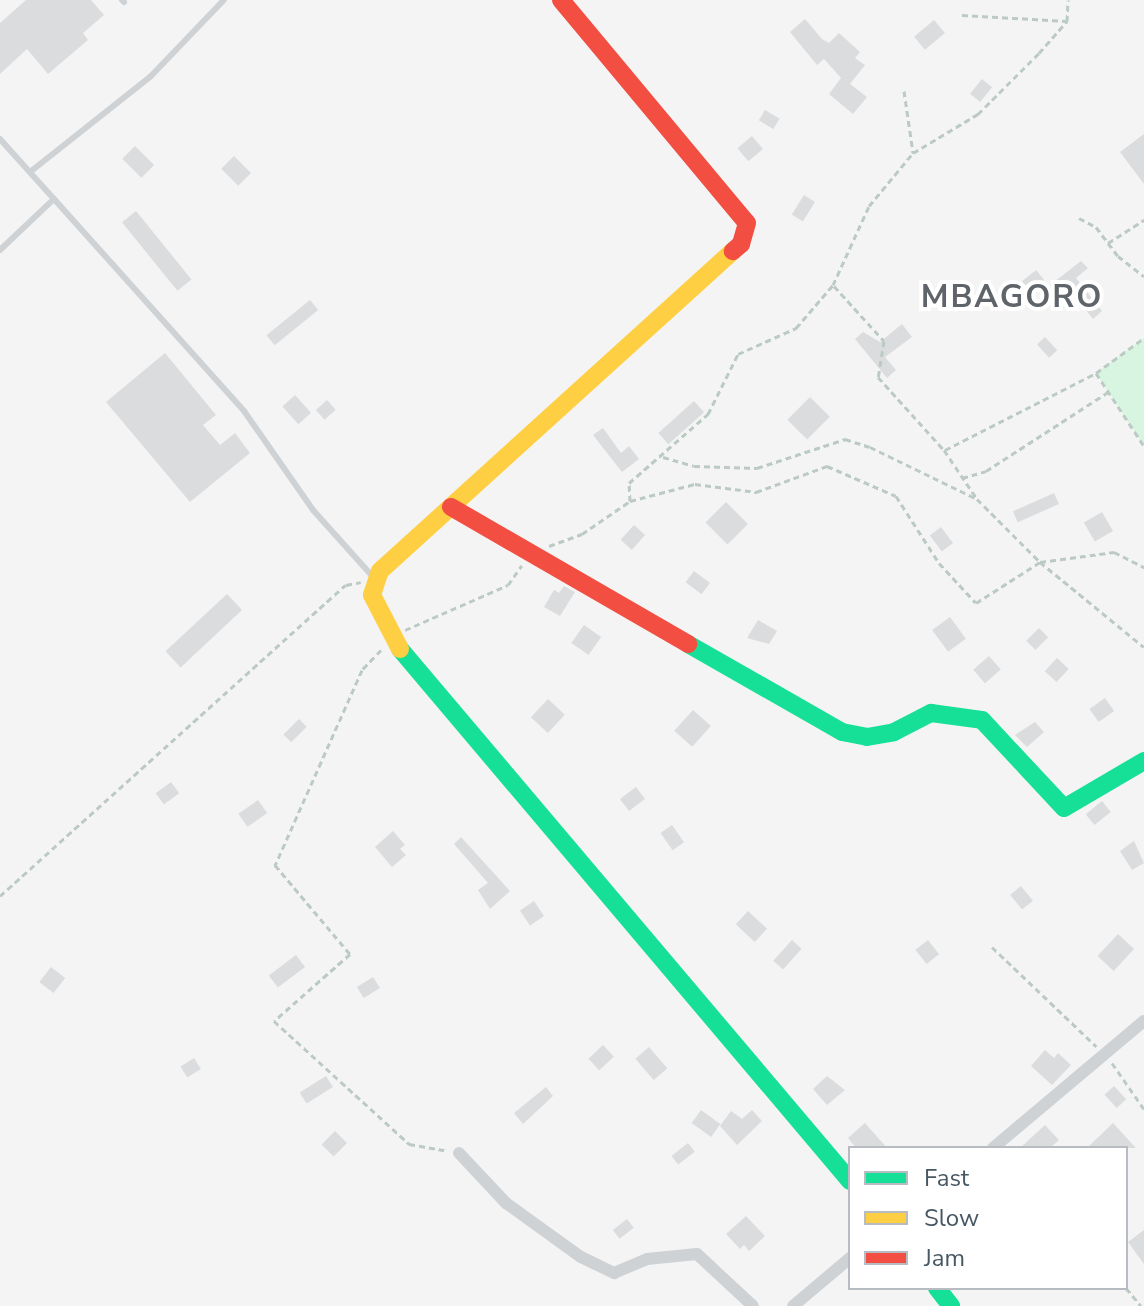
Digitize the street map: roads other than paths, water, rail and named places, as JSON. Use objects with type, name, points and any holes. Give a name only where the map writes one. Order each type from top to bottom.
[{"type":"street","points":[[561,0],[747,223],[741,244],[380,571],[372,595],[392,640],[848,1179]]},
{"type":"street","points":[[451,507],[842,732],[867,737],[894,732],[931,713],[982,720],[1064,808],[1144,761]]},
{"type":"street","points":[[995,1146],[1144,1021]]},
{"type":"street","points":[[459,1153],[506,1203],[581,1257],[614,1273],[647,1259],[697,1254],[753,1306]]},
{"type":"street","points":[[793,1306],[848,1260]]},
{"type":"street","points":[[939,1290],[951,1306]]},
{"type":"lane","points":[[30,172],[151,76],[224,0]]},
{"type":"lane","points":[[0,139],[244,411],[313,510],[377,580]]},
{"type":"lane","points":[[0,250],[54,199]]},
{"type":"district","name":"MBAGORO","points":[[1012,297]]}]
